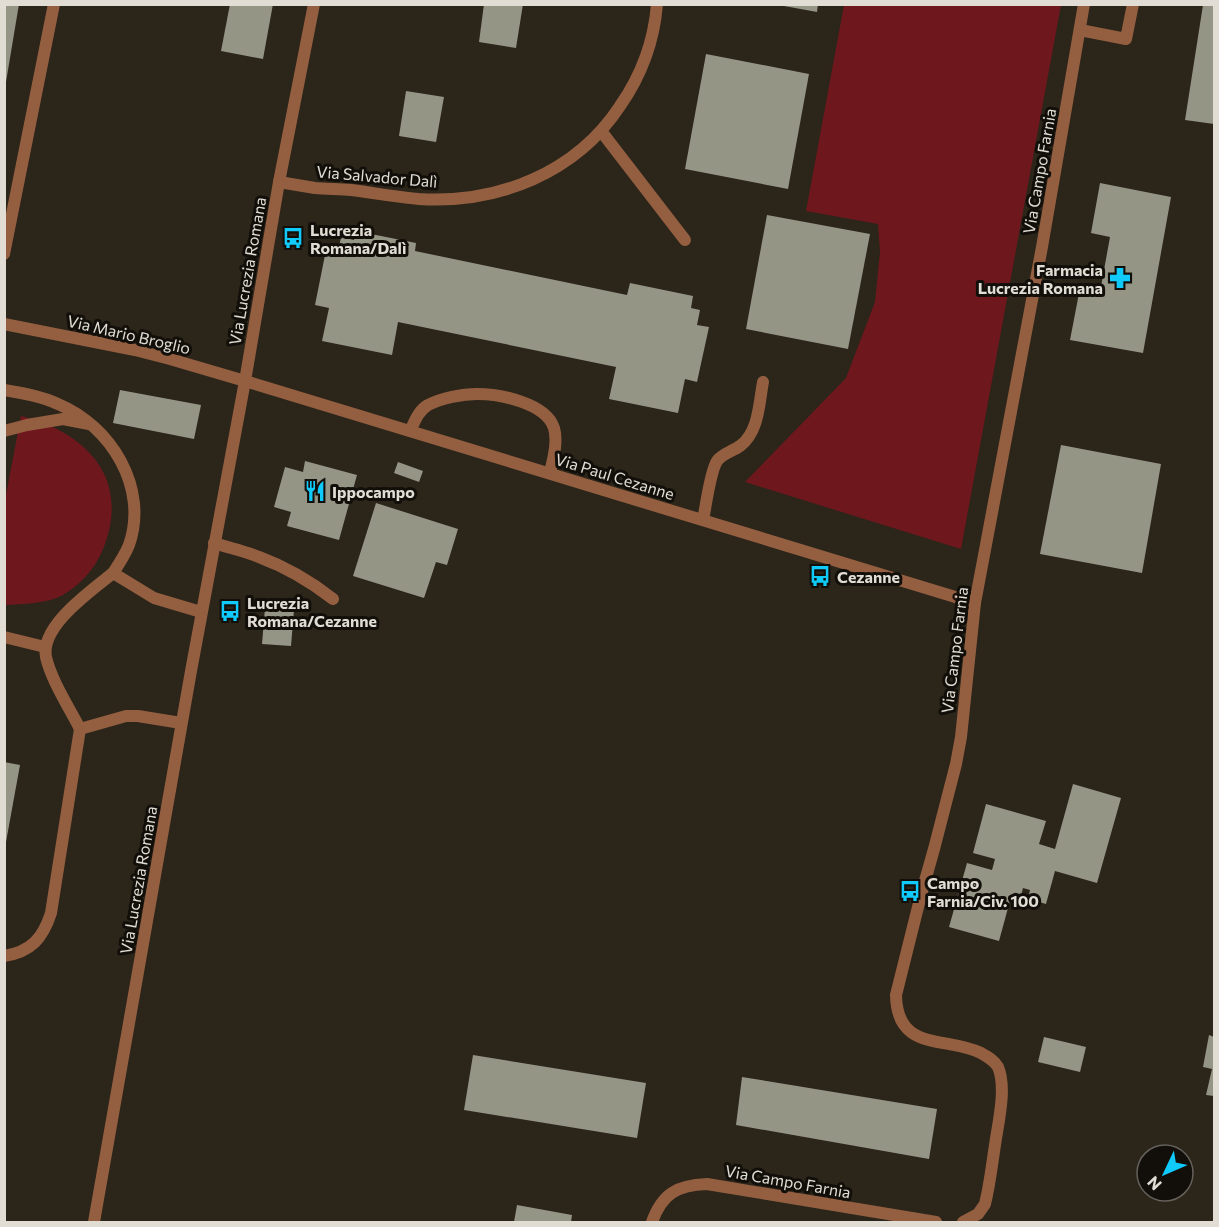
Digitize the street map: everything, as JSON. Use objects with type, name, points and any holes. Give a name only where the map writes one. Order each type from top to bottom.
[{"type":"street","points":[[4,254],[54,4]]},
{"type":"street","name":"Via Lucrezia Romana","points":[[94,1222],[201,612],[245,381],[279,182],[314,4]]},
{"type":"street","name":"Via Salvador Dalì","points":[[279,182],[420,199],[450,199],[505,190],[542,176],[577,154],[601,131],[624,100],[644,63],[652,39],[657,4]]},
{"type":"street","name":"Via Campo Farnia","points":[[963,1222],[978,1214],[985,1204],[1000,1106],[1001,1077],[997,1065],[990,1058],[976,1051],[910,1033],[900,1016],[896,1005],[896,995],[956,764],[961,737],[975,603],[1040,259],[1084,4]]},
{"type":"street","points":[[1080,30],[1126,39],[1133,4]]},
{"type":"street","points":[[601,131],[685,240]]},
{"type":"street","name":"Via Mario Broglio","points":[[4,324],[135,350],[245,381]]},
{"type":"street","name":"Via Paul Cezanne","points":[[245,381],[975,603]]},
{"type":"street","points":[[703,520],[713,470],[718,459],[740,445],[754,429],[762,382]]},
{"type":"street","points":[[4,390],[58,404],[92,424],[122,462],[130,482],[134,503],[129,545],[113,573],[54,626],[45,647],[51,672],[80,729],[48,922],[44,932],[31,946],[14,955],[4,956]]},
{"type":"street","points":[[410,430],[418,413],[438,401],[469,394],[515,400],[542,413],[553,425],[555,439],[550,473]]},
{"type":"street","points":[[4,431],[63,419],[92,424]]},
{"type":"street","points":[[214,543],[257,556],[286,568],[333,599]]},
{"type":"street","points":[[113,573],[154,598],[201,612]]},
{"type":"street","points":[[4,637],[45,647]]},
{"type":"street","points":[[80,729],[138,716],[182,723]]},
{"type":"street","name":"Via Campo Farnia","points":[[652,1222],[658,1206],[667,1196],[679,1188],[692,1184],[706,1184],[936,1222]]},
{"type":"shaded area","points":[[844,5],[1061,5],[961,549],[745,482],[846,378],[875,302],[880,252],[878,224],[806,211]]},
{"type":"shaded area","points":[[21,416],[63,432],[94,458],[104,474],[110,493],[112,514],[107,538],[100,555],[91,571],[78,584],[63,595],[49,600],[5,605],[5,500]]},
{"type":"building","points":[[4,4],[19,4],[6,82],[4,82]]},
{"type":"building","points":[[230,4],[273,4],[263,59],[221,51]]},
{"type":"building","points":[[484,4],[523,4],[516,48],[479,42]]},
{"type":"building","points":[[784,4],[818,4],[817,12],[784,6]]},
{"type":"building","points":[[1203,5],[1214,5],[1214,124],[1185,120]]},
{"type":"building","points":[[706,54],[809,74],[788,189],[685,169]]},
{"type":"building","points":[[406,91],[444,97],[436,142],[399,136]]},
{"type":"building","points":[[1100,183],[1171,197],[1143,353],[1070,340],[1080,288],[1100,292],[1110,237],[1091,233]]},
{"type":"building","points":[[767,215],[870,234],[848,349],[746,329]]},
{"type":"building","points":[[356,231],[416,243],[415,251],[627,295],[630,283],[693,296],[691,308],[700,310],[697,325],[709,327],[697,382],[685,379],[678,413],[609,399],[616,367],[398,322],[392,355],[322,341],[329,308],[315,305],[325,255],[337,257],[341,237],[354,240]]},
{"type":"building","points":[[120,390],[201,405],[194,439],[113,423]]},
{"type":"building","points":[[1061,445],[1161,464],[1142,573],[1040,554]]},
{"type":"building","name":"Ippocampo","points":[[305,461],[357,475],[339,540],[287,526],[291,512],[274,507],[285,467],[303,472]]},
{"type":"building","points":[[398,462],[423,471],[419,482],[394,473]]},
{"type":"building","points":[[376,503],[458,529],[447,565],[436,562],[424,598],[353,576]]},
{"type":"building","points":[[265,608],[294,610],[291,646],[262,644]]},
{"type":"building","points":[[4,762],[20,765],[6,842],[4,842]]},
{"type":"building","points":[[1073,784],[1121,798],[1097,883],[1055,871],[1046,904],[1028,899],[1030,890],[1023,888],[1020,900],[1011,897],[999,941],[949,927],[967,863],[992,870],[995,859],[973,853],[986,804],[1046,821],[1039,844],[1055,849]]},
{"type":"building","points":[[1209,1035],[1214,1037],[1214,1096],[1206,1095],[1212,1069],[1203,1067]]},
{"type":"building","points":[[1044,1037],[1086,1047],[1080,1072],[1038,1062]]},
{"type":"building","points":[[473,1055],[646,1083],[637,1138],[464,1110]]},
{"type":"building","points":[[742,1077],[937,1109],[929,1159],[736,1125]]},
{"type":"building","points":[[517,1205],[572,1215],[571,1222],[514,1222]]},
{"type":"place","name":"Lucrezia Romana/Dalì","points":[[293,238]]},
{"type":"place","name":"Farmacia Lucrezia Romana","points":[[1120,278]]},
{"type":"place","name":"Ippocampo","points":[[315,491]]},
{"type":"place","name":"Cezanne","points":[[820,576]]},
{"type":"place","name":"Lucrezia Romana/Cezanne","points":[[230,611]]},
{"type":"place","name":"Campo Farnia/Civ. 100","points":[[910,891]]}]
